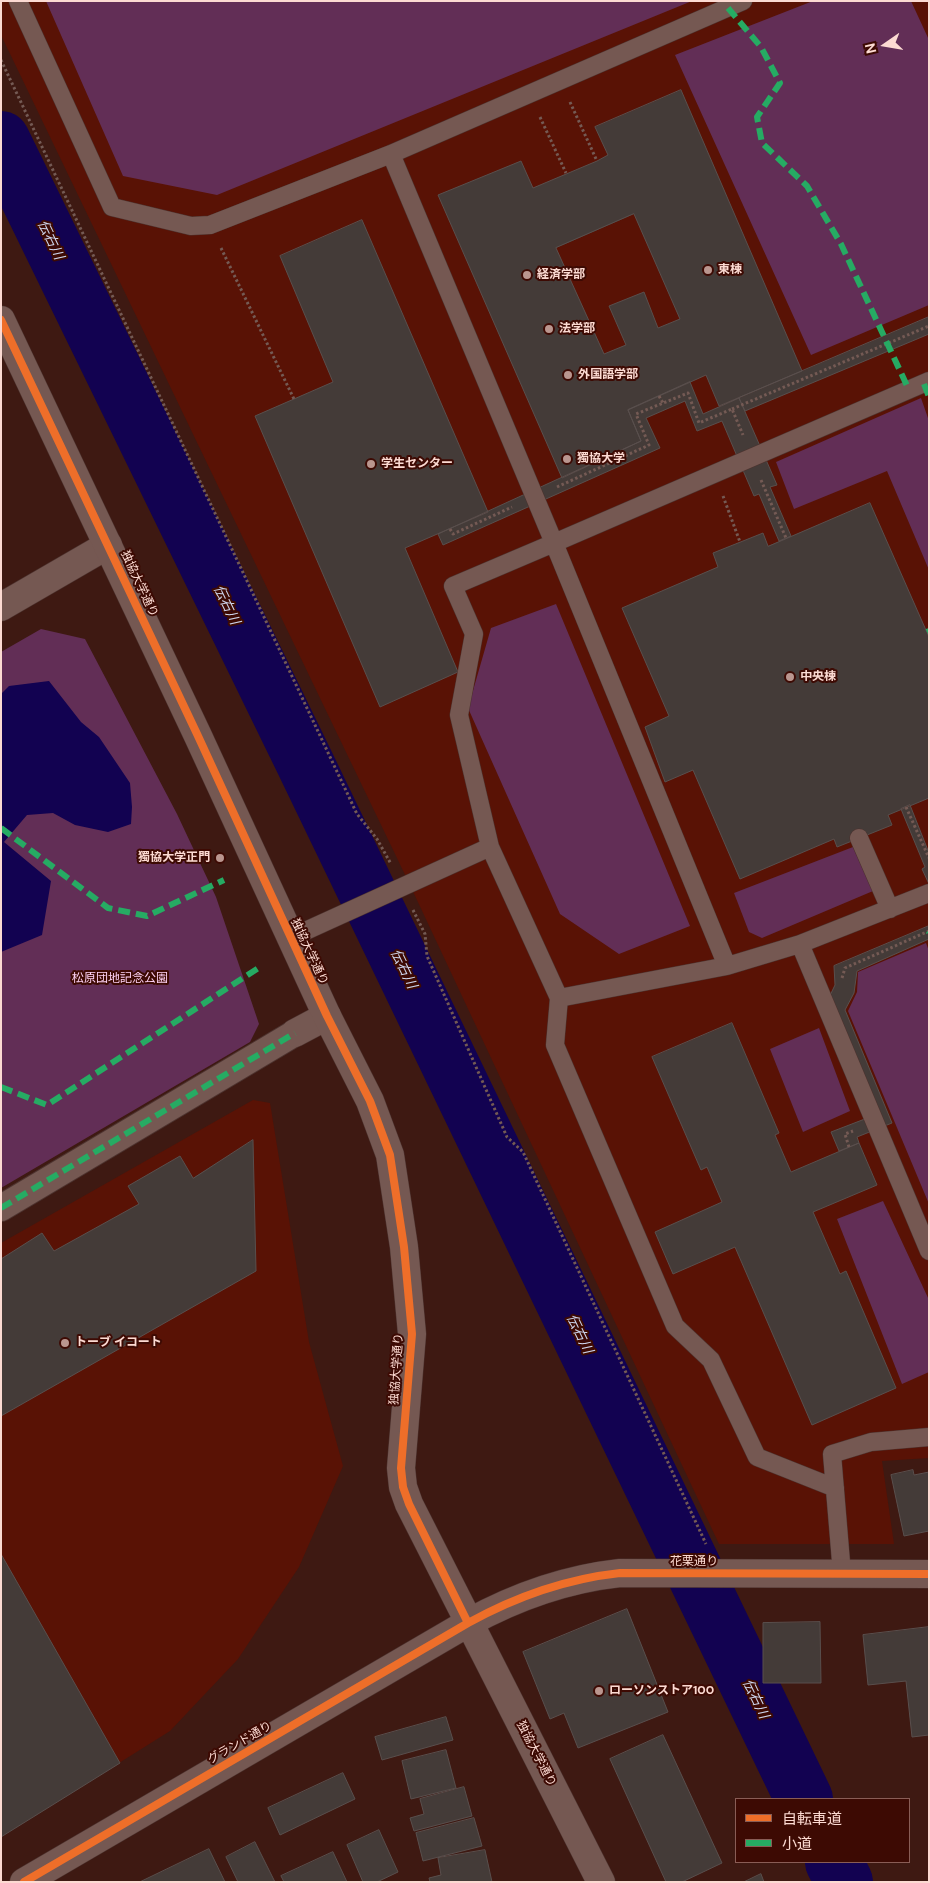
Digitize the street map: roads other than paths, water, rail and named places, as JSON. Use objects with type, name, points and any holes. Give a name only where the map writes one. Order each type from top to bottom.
[{"type":"street","name":"独協大学通り","points":[[1,320],[108,545],[326,1016],[370,1101],[390,1155],[404,1247],[412,1334],[400,1468],[403,1487],[409,1504],[468,1623],[602,1882]]},
{"type":"street","points":[[1,606],[108,545]]},
{"type":"street","points":[[1,1208],[326,1016]]},
{"type":"street","name":"花栗通り","points":[[468,1623],[503,1604],[533,1592],[591,1576],[711,1560],[842,1574],[929,1574]]},
{"type":"street","name":"グランド通り","points":[[24,1882],[468,1623]]},
{"type":"lane","points":[[18,1],[112,207],[191,226],[210,225],[391,154],[743,1]]},
{"type":"lane","points":[[391,154],[535,497],[727,966]]},
{"type":"lane","points":[[835,1488],[757,1457],[711,1360],[675,1326],[555,1045],[559,998],[490,847],[458,715],[474,634],[453,586],[714,472],[929,382]]},
{"type":"lane","points":[[859,838],[890,909]]},
{"type":"lane","points":[[290,938],[490,847]]},
{"type":"lane","points":[[559,998],[727,966],[800,944],[929,893]]},
{"type":"lane","points":[[800,944],[929,1251]]},
{"type":"lane","points":[[842,1574],[832,1454],[871,1442],[926,1435]]},
{"type":"waterway","name":"伝右川","points":[[1,140],[304,761],[804,1798]]},
{"type":"waterway","name":"伝右川","points":[[834,1863],[844,1882]]},
{"type":"place","name":"東棟","points":[[708,270]]},
{"type":"place","name":"経済学部","points":[[527,275]]},
{"type":"place","name":"法学部","points":[[549,329]]},
{"type":"place","name":"外国語学部","points":[[568,375]]},
{"type":"place","name":"獨協大学","points":[[567,459]]},
{"type":"place","name":"学生センター","points":[[371,464]]},
{"type":"place","name":"中央棟","points":[[790,677]]},
{"type":"place","name":"獨協大学正門","points":[[220,858]]},
{"type":"place","name":"トーブ イコート","points":[[65,1343]]},
{"type":"place","name":"ローソンストア100","points":[[599,1691]]},
{"type":"park label","name":"松原団地記念公園","points":[[120,979]]}]
